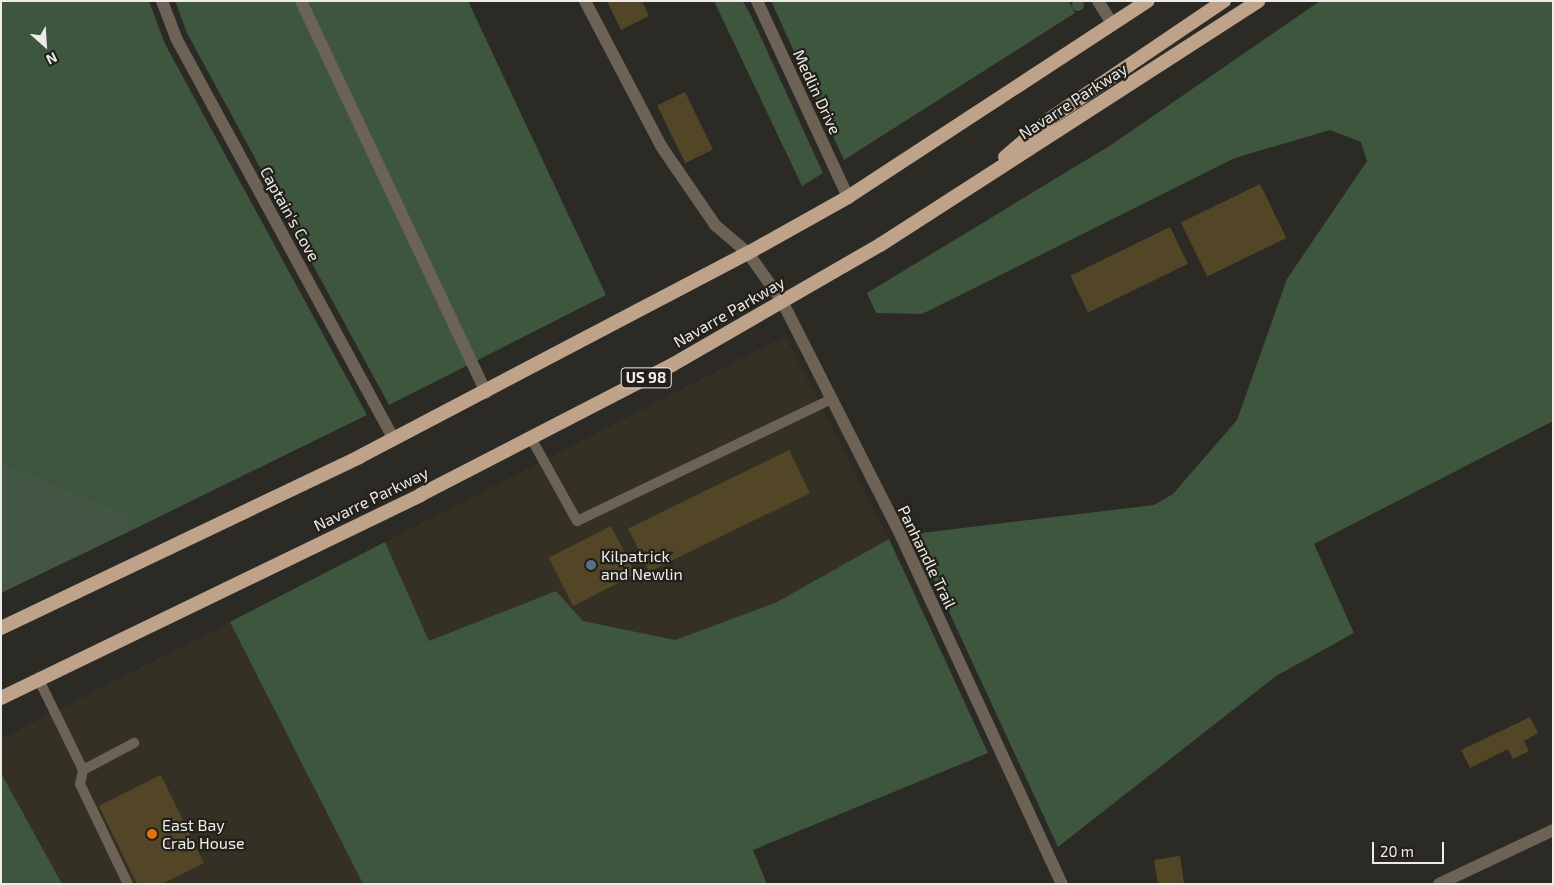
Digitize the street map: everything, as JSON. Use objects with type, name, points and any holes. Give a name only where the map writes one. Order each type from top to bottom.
[{"type":"highway","points":[[1,628],[486,393],[748,253],[848,197],[1147,1]]},
{"type":"highway","points":[[968,189],[1051,118],[1224,1]]},
{"type":"highway","name":"Navarre Parkway","points":[[1,698],[532,438],[782,301],[968,189],[1258,1]]},
{"type":"street","name":"Captain's Cove","points":[[162,1],[176,38],[394,439]]},
{"type":"street","points":[[301,1],[486,393]]},
{"type":"street","name":"Panhandle Trail","points":[[585,1],[661,146],[715,225],[748,253],[782,301],[830,400],[901,536],[1062,884]]},
{"type":"street","name":"Medlin Drive","points":[[757,1],[848,197]]},
{"type":"street","points":[[1098,1],[1112,25]]},
{"type":"street","points":[[1439,884],[1553,830]]},
{"type":"lane","points":[[532,438],[577,521],[830,400]]},
{"type":"lane","points":[[39,680],[83,770],[80,784],[128,884]]},
{"type":"lane","points":[[83,770],[134,743]]},
{"type":"shaded area","points":[[785,336],[889,539],[775,603],[675,640],[583,621],[556,591],[429,642],[385,542]]},
{"type":"shaded area","points":[[230,622],[363,884],[62,884],[1,773],[1,739]]},
{"type":"green space","points":[[1076,-1],[1080,-1],[1084,5],[1080,11],[1076,11],[1072,7],[1072,3]]},
{"type":"green space","points":[[1,1],[149,1],[165,44],[367,415],[128,532],[134,517],[1,461]]},
{"type":"green space","points":[[175,1],[468,1],[606,295],[389,405],[187,33]]},
{"type":"green space","points":[[714,1],[743,1],[752,18],[823,173],[802,186]]},
{"type":"green space","points":[[771,1],[1069,1],[1075,13],[844,160]]},
{"type":"green space","points":[[1320,1],[1553,1],[1553,421],[1314,544],[1354,633],[1276,676],[1058,847],[913,534],[1154,505],[1173,494],[1237,420],[1287,279],[1367,161],[1361,142],[1330,130],[1235,158],[922,314],[876,313],[867,293],[1111,145]]},
{"type":"green space","points":[[1,461],[135,517],[128,532],[1,593]]},
{"type":"green space","points":[[889,539],[988,753],[753,850],[767,884],[363,884],[230,622],[385,542],[429,641],[556,591],[583,621],[675,640],[775,603]]},
{"type":"green space","points":[[1,773],[62,884],[1,884]]},
{"type":"building","points":[[607,1],[642,1],[649,16],[621,30]]},
{"type":"building","points":[[685,92],[713,150],[685,163],[657,106]]},
{"type":"building","points":[[1260,184],[1286,238],[1207,277],[1181,223]]},
{"type":"building","points":[[1170,227],[1188,264],[1088,313],[1070,276]]},
{"type":"building","points":[[789,450],[810,493],[649,572],[628,528]]},
{"type":"building","name":"Kilpatrick and Newlin","points":[[611,526],[636,574],[573,606],[549,558]]},
{"type":"building","points":[[1530,717],[1538,733],[1524,741],[1529,751],[1513,759],[1508,749],[1470,768],[1461,750]]},
{"type":"building","name":"East Bay Crab House","points":[[161,775],[204,863],[162,884],[137,884],[99,806]]},
{"type":"building","points":[[1180,856],[1184,884],[1158,884],[1154,860]]},
{"type":"place","name":"Kilpatrick and Newlin","points":[[591,565]]},
{"type":"place","name":"East Bay Crab House","points":[[152,834]]}]
